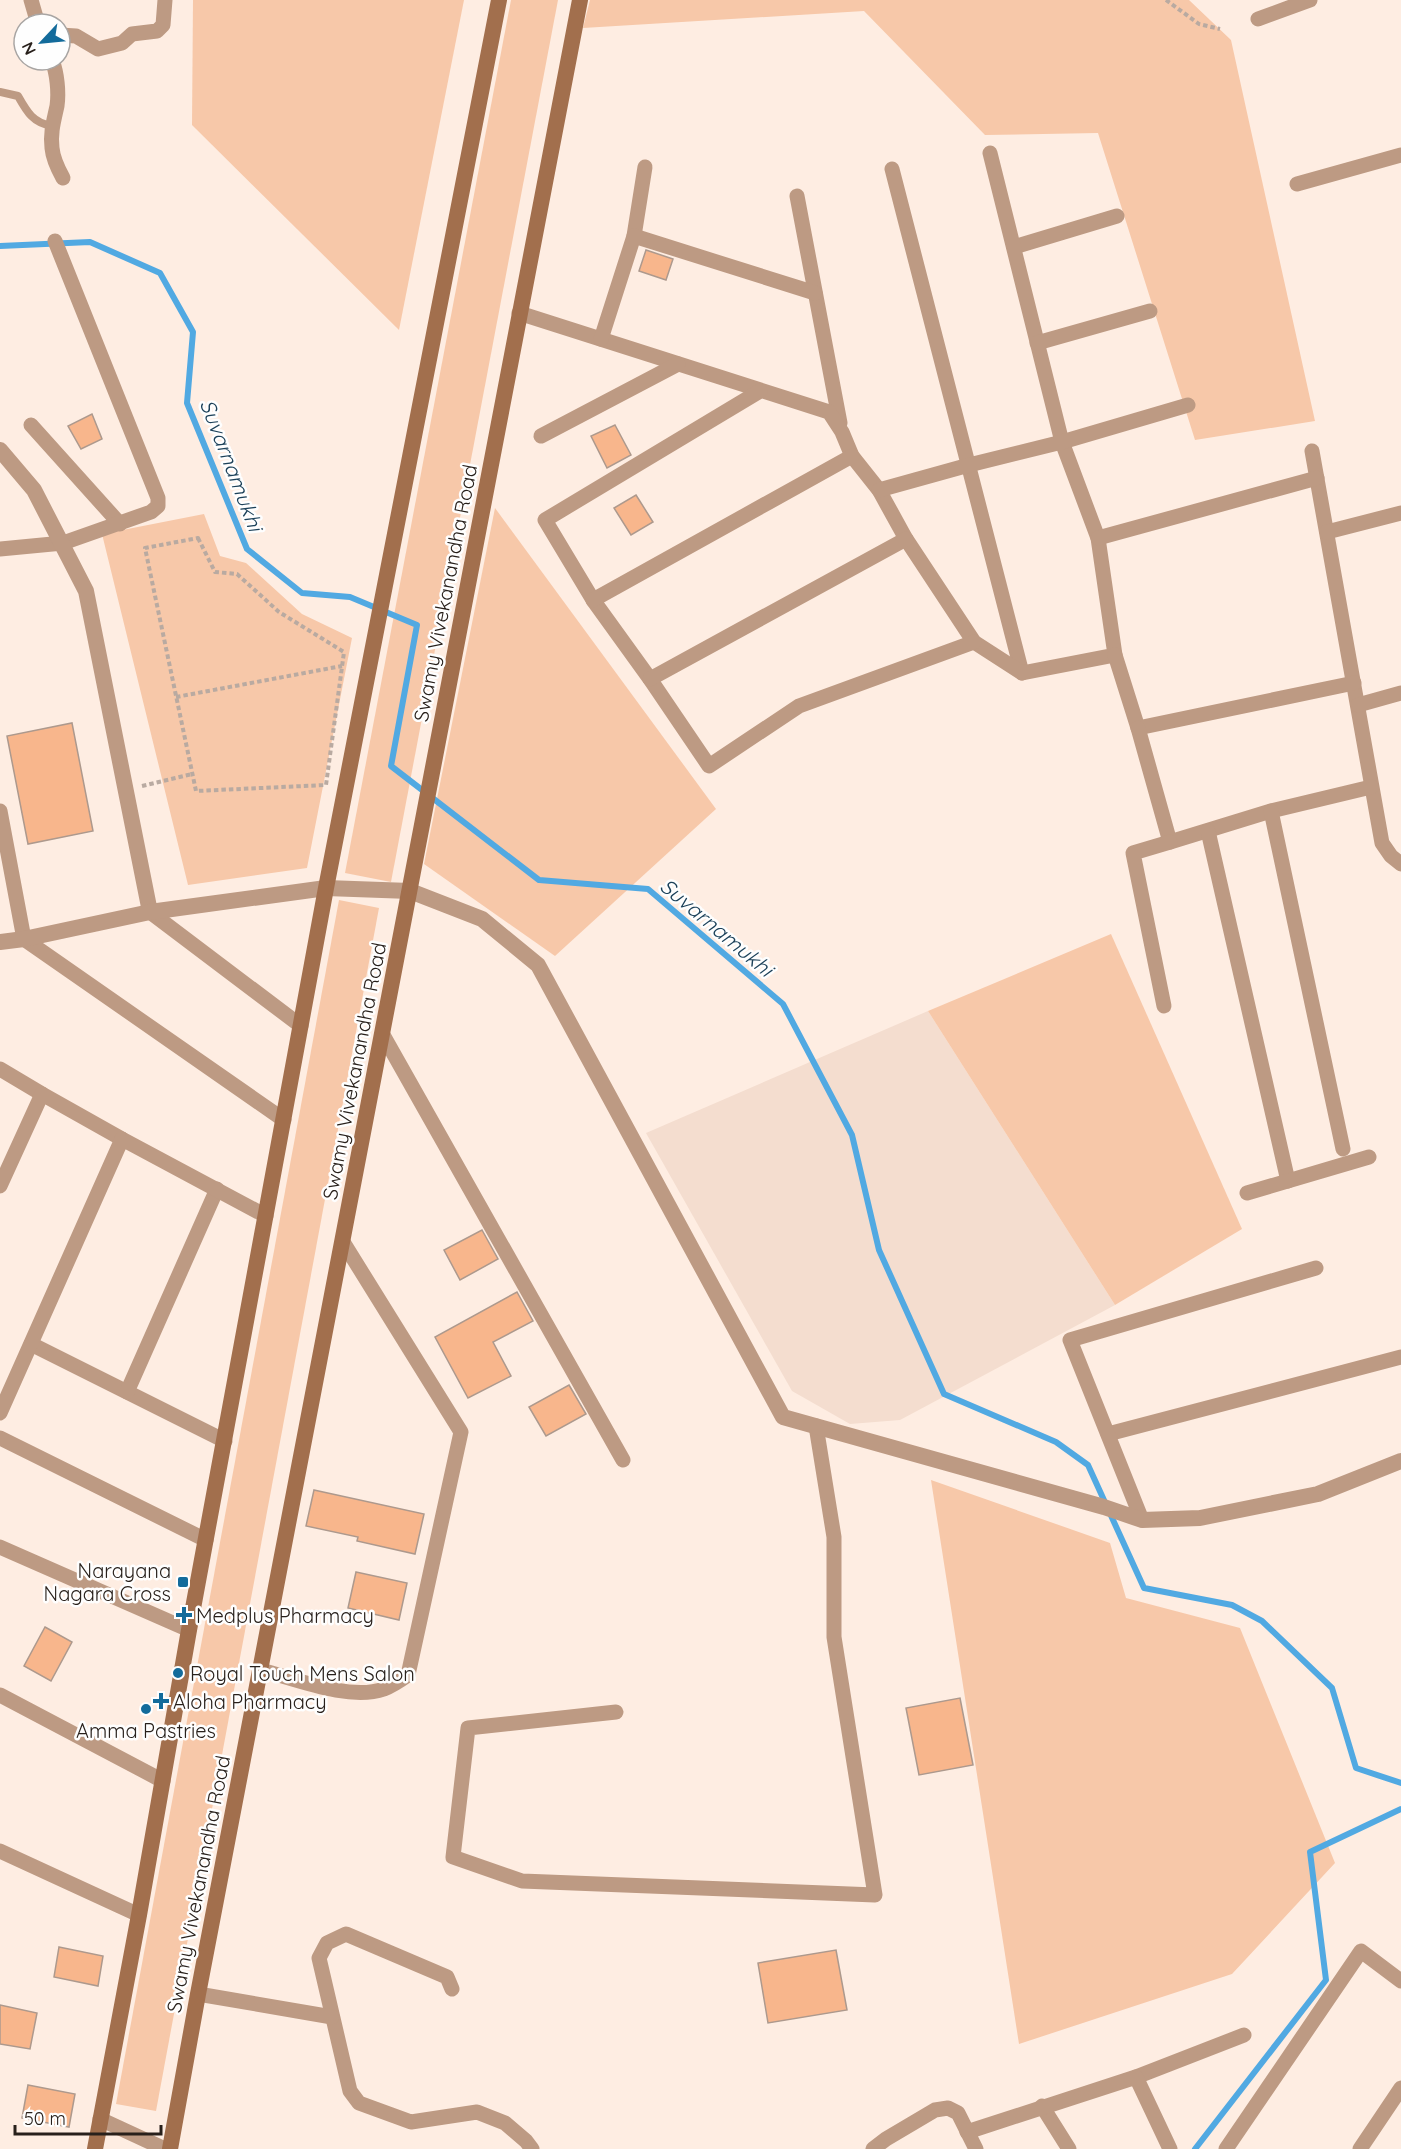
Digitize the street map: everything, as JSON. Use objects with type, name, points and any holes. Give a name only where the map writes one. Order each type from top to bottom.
[{"type":"main road","points":[[95,2149],[326,888],[499,0]]},
{"type":"main road","name":"Swamy Vivekanandha Road","points":[[170,2149],[580,0]]},
{"type":"street","points":[[72,36],[98,50],[122,43],[132,34],[157,31],[163,26],[165,0]]},
{"type":"street","points":[[1258,19],[1310,0]]},
{"type":"street","points":[[56,72],[57,104],[52,126],[52,147],[57,168],[63,178]]},
{"type":"street","points":[[990,153],[1062,442],[1098,538],[1115,655],[1170,842]]},
{"type":"street","points":[[1297,184],[1401,155]]},
{"type":"street","points":[[601,339],[634,236],[645,167]]},
{"type":"street","points":[[892,169],[1023,673]]},
{"type":"street","points":[[797,196],[842,432]]},
{"type":"street","points":[[1014,247],[1117,216]]},
{"type":"street","points":[[634,236],[815,293]]},
{"type":"street","points":[[0,549],[63,543],[151,513],[158,506],[158,498],[55,241]]},
{"type":"street","points":[[1037,343],[1150,311]]},
{"type":"street","points":[[519,313],[829,412],[842,432],[852,456],[879,490],[906,539],[974,642],[1023,673],[1115,655]]},
{"type":"street","points":[[541,436],[678,364]]},
{"type":"street","points":[[760,391],[545,520],[593,600],[709,766],[799,706],[974,642]]},
{"type":"street","points":[[879,490],[1062,442],[1188,405]]},
{"type":"street","points":[[31,425],[120,524]]},
{"type":"street","points":[[0,450],[34,490],[86,591],[150,912],[301,1026]]},
{"type":"street","points":[[1312,451],[1371,787],[1383,843],[1391,856],[1401,864]]},
{"type":"street","points":[[593,600],[852,456]]},
{"type":"street","points":[[1098,538],[1317,478]]},
{"type":"street","points":[[1327,531],[1401,513]]},
{"type":"street","points":[[650,679],[906,539]]},
{"type":"street","points":[[1138,728],[1354,683]]},
{"type":"street","points":[[1358,705],[1401,693]]},
{"type":"street","points":[[1164,1006],[1133,853],[1271,811],[1371,787]]},
{"type":"street","points":[[1271,811],[1343,1149]]},
{"type":"street","points":[[0,812],[24,939],[284,1120]]},
{"type":"street","points":[[1208,831],[1288,1181]]},
{"type":"street","points":[[0,942],[150,912],[326,888],[410,891],[482,919],[538,965],[783,1417],[1141,1519],[1200,1518],[1318,1494],[1401,1461]]},
{"type":"street","points":[[383,1035],[623,1460]]},
{"type":"street","points":[[0,1069],[122,1139],[266,1216]]},
{"type":"street","points":[[0,1186],[42,1094]]},
{"type":"street","points":[[0,1413],[122,1139]]},
{"type":"street","points":[[1247,1193],[1369,1157]]},
{"type":"street","points":[[127,1392],[217,1189]]},
{"type":"street","points":[[261,1670],[343,1692],[360,1694],[385,1689],[408,1675],[461,1432],[343,1242]]},
{"type":"street","points":[[1141,1519],[1070,1340],[1316,1268]]},
{"type":"street","points":[[31,1344],[225,1441]]},
{"type":"street","points":[[1108,1434],[1401,1357]]},
{"type":"street","points":[[616,1712],[468,1728],[453,1857],[522,1881],[875,1894],[834,1637],[834,1536],[816,1426]]},
{"type":"street","points":[[0,1438],[206,1540]]},
{"type":"street","points":[[0,1547],[189,1630]]},
{"type":"street","points":[[0,1695],[164,1781]]},
{"type":"street","points":[[0,1851],[139,1915]]},
{"type":"street","points":[[452,1989],[447,1977],[346,1934],[327,1943],[320,1958],[350,2091],[359,2103],[411,2122],[477,2112],[505,2123],[532,2149]]},
{"type":"street","points":[[1226,2149],[1361,1951],[1401,1981]]},
{"type":"street","points":[[198,1994],[332,2017]]},
{"type":"street","points":[[967,2132],[1136,2077],[1244,2035]]},
{"type":"street","points":[[1136,2077],[1170,2149]]},
{"type":"street","points":[[1360,2149],[1398,2098]]},
{"type":"street","points":[[1042,2106],[1069,2149]]},
{"type":"street","points":[[873,2149],[935,2110],[948,2108],[958,2114],[976,2149]]},
{"type":"street","points":[[100,2119],[165,2149]]},
{"type":"lane","points":[[0,92],[18,96],[28,113],[39,124],[52,126]]},
{"type":"path","points":[[1166,0],[1199,24],[1220,29]]},
{"type":"path","points":[[198,538],[215,572],[237,574],[279,612],[344,652],[342,666],[326,785],[196,791],[144,548],[198,538]]},
{"type":"path","points":[[176,697],[342,666]]},
{"type":"path","points":[[126,790],[192,774]]},
{"type":"shaded area","points":[[193,0],[464,0],[399,330],[192,125]]},
{"type":"shaded area","points":[[511,0],[558,0],[391,882],[345,873]]},
{"type":"shaded area","points":[[590,0],[1189,0],[1231,40],[1315,421],[1195,440],[1098,133],[985,135],[864,11],[583,28]]},
{"type":"shaded area","points":[[495,508],[716,809],[555,956],[424,864]]},
{"type":"shaded area","points":[[204,514],[220,556],[246,563],[302,614],[352,638],[307,868],[188,885],[102,534]]},
{"type":"shaded area","points":[[339,900],[379,908],[156,2111],[116,2104]]},
{"type":"shaded area","points":[[1111,934],[1242,1229],[1115,1305],[928,1011]]},
{"type":"shaded area","points":[[928,1011],[1115,1305],[900,1420],[850,1424],[792,1391],[646,1133]]},
{"type":"shaded area","points":[[931,1480],[1110,1543],[1126,1598],[1240,1628],[1335,1863],[1232,1974],[1019,2044]]},
{"type":"building","points":[[646,250],[673,259],[666,280],[639,271]]},
{"type":"building","points":[[92,414],[102,439],[81,449],[68,426]]},
{"type":"building","points":[[615,425],[631,455],[607,468],[591,436]]},
{"type":"building","points":[[636,495],[653,522],[631,535],[614,508]]},
{"type":"building","points":[[72,723],[93,831],[28,844],[7,736]]},
{"type":"building","points":[[482,1230],[498,1259],[460,1280],[444,1250]]},
{"type":"building","points":[[517,1292],[533,1321],[493,1342],[511,1376],[468,1398],[435,1337]]},
{"type":"building","points":[[569,1385],[586,1414],[546,1436],[529,1407]]},
{"type":"building","points":[[314,1490],[424,1514],[415,1554],[357,1541],[358,1537],[306,1526]]},
{"type":"building","points":[[356,1572],[407,1583],[399,1620],[348,1608]]},
{"type":"building","points":[[45,1627],[72,1642],[51,1681],[24,1666]]},
{"type":"building","points":[[960,1698],[973,1765],[919,1775],[906,1708]]},
{"type":"building","points":[[59,1947],[103,1956],[98,1986],[54,1977]]},
{"type":"building","points":[[836,1950],[847,2010],[768,2023],[758,1963]]},
{"type":"building","points":[[0,2005],[37,2013],[30,2049],[0,2044]]},
{"type":"building","points":[[28,2085],[75,2094],[69,2127],[22,2118]]},
{"type":"waterway","name":"Suvarnamukhi","points":[[0,246],[90,242],[160,273],[193,332],[187,403],[247,549],[302,593],[350,597],[417,625],[391,766],[539,880],[648,889],[783,1004],[852,1135],[879,1250],[944,1394],[1056,1442],[1088,1465],[1144,1588],[1232,1605],[1262,1621],[1332,1688],[1356,1768],[1401,1783]]},
{"type":"waterway","points":[[1195,2149],[1326,1980],[1310,1852],[1401,1809]]},
{"type":"place","name":"Narayana Nagara Cross","points":[[183,1582]]},
{"type":"place","name":"Medplus Pharmacy","points":[[184,1615]]},
{"type":"place","name":"Royal Touch Mens Salon","points":[[178,1673]]},
{"type":"place","name":"Aloha Pharmacy","points":[[161,1701]]},
{"type":"place","name":"Amma Pastries","points":[[146,1709]]}]
